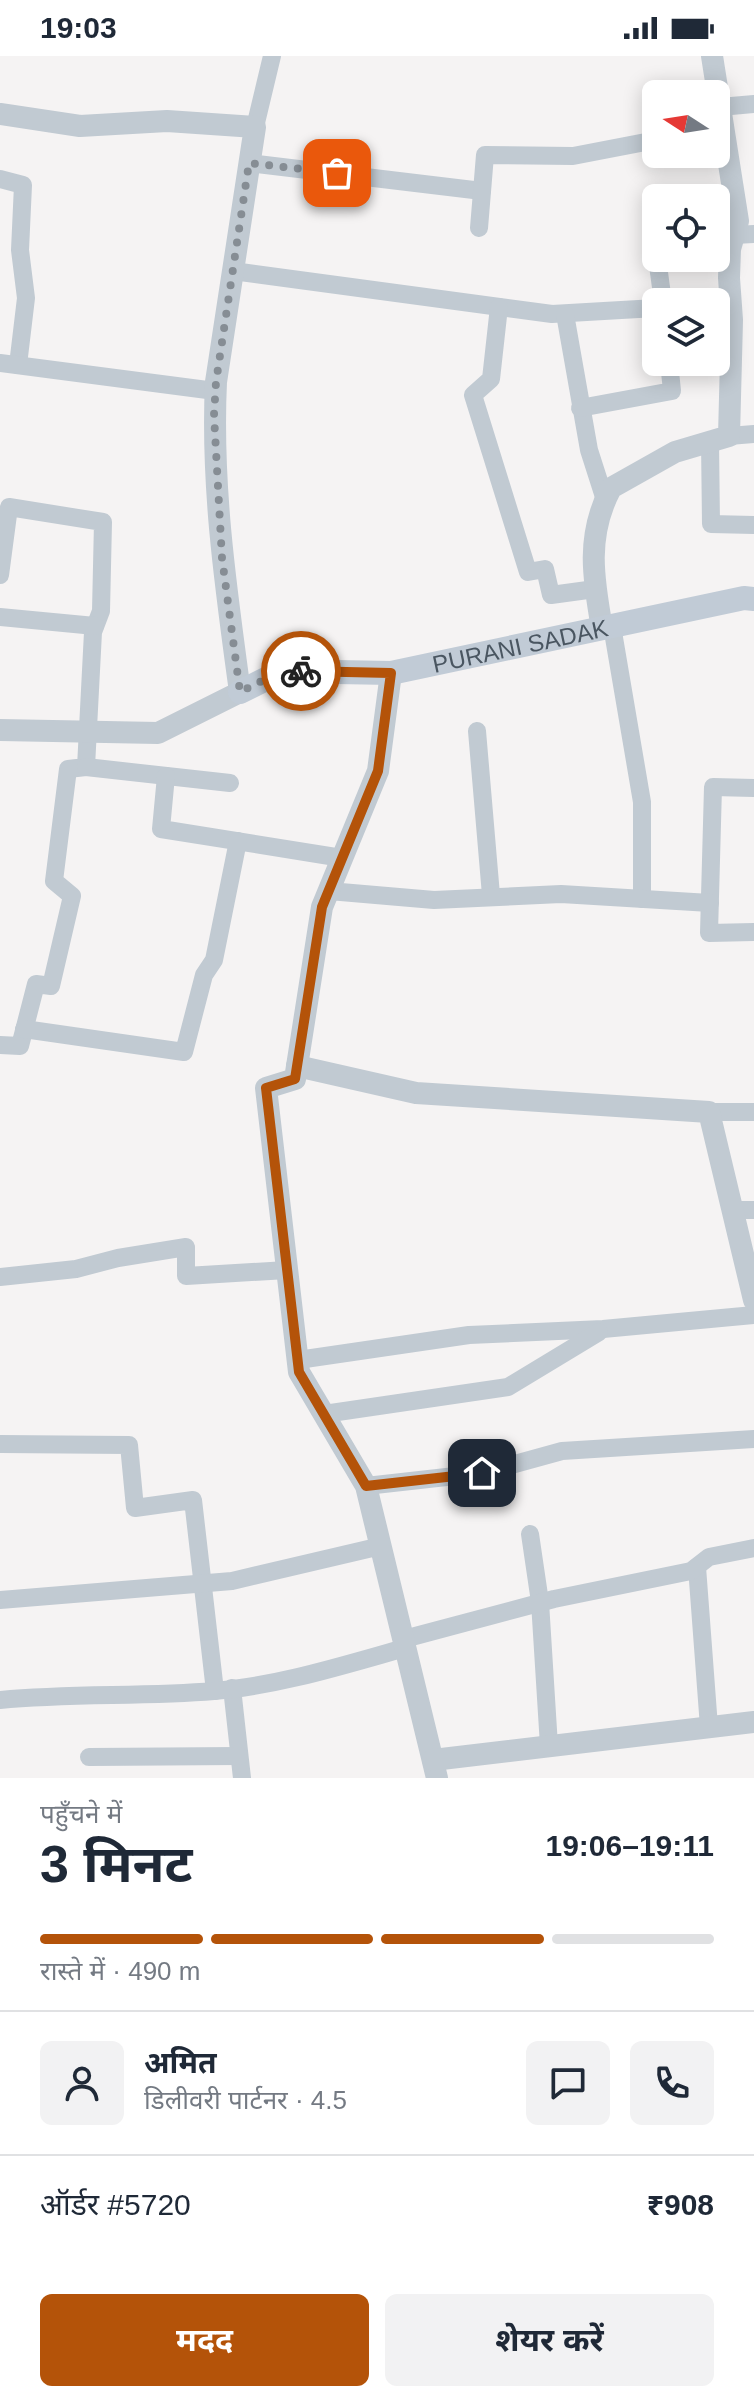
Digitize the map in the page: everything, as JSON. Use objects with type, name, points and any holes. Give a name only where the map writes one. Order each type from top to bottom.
[{"type":"main road","name":"PURANI SADAK","points":[[240,692],[282,671],[391,673],[754,599]]},
{"type":"street","points":[[0,730],[158,733],[240,692],[222,558],[216,482],[215,391],[255,127],[272,56]]},
{"type":"street","points":[[712,56],[715,80]]},
{"type":"street","points":[[730,114],[754,104]]},
{"type":"street","points":[[0,114],[80,126],[167,121],[255,127]]},
{"type":"street","points":[[479,228],[485,155],[573,156],[642,143]]},
{"type":"street","points":[[249,163],[482,191]]},
{"type":"street","points":[[728,168],[738,221],[744,234],[730,249],[730,288]]},
{"type":"street","points":[[0,179],[23,185],[20,250],[26,298],[9,364],[215,391]]},
{"type":"street","points":[[233,271],[565,314],[642,309]]},
{"type":"street","points":[[499,307],[491,379],[473,395],[528,572],[545,569],[551,595],[595,589]]},
{"type":"street","points":[[565,314],[580,408],[605,500]]},
{"type":"street","points":[[580,408],[672,391],[670,376]]},
{"type":"street","points":[[724,376],[711,524],[754,525]]},
{"type":"street","points":[[642,899],[642,802],[607,627],[595,589],[591,556],[594,533],[611,488],[643,468],[719,439],[754,434]]},
{"type":"street","points":[[0,575],[9,507],[103,522],[101,611],[95,626],[86,767]]},
{"type":"street","points":[[0,617],[95,626]]},
{"type":"street","points":[[391,673],[378,771],[322,907],[295,1079],[266,1088],[299,1372],[366,1486],[435,1769],[549,1746],[754,1722]]},
{"type":"street","points":[[477,731],[491,895]]},
{"type":"street","points":[[0,1045],[20,1046],[36,984],[51,986],[72,896],[54,881],[68,769],[86,767],[230,783]]},
{"type":"street","points":[[166,776],[161,829],[342,858]]},
{"type":"street","points":[[754,788],[713,787],[709,933],[754,932]]},
{"type":"street","points":[[24,1029],[184,1052],[204,975],[214,960],[238,841]]},
{"type":"street","points":[[329,891],[434,900],[491,895],[710,903]]},
{"type":"street","points":[[297,1066],[416,1093],[709,1112],[754,1112]]},
{"type":"street","points":[[709,1112],[743,1210],[754,1300]]},
{"type":"street","points":[[0,1277],[76,1269],[118,1258],[186,1247],[186,1276],[287,1270]]},
{"type":"street","points":[[298,1360],[469,1335],[603,1329],[754,1315]]},
{"type":"street","points":[[324,1414],[508,1387],[603,1329]]},
{"type":"street","points":[[366,1486],[482,1473],[562,1451],[754,1439]]},
{"type":"street","points":[[0,1444],[129,1445],[135,1508],[193,1500],[201,1583],[242,1778]]},
{"type":"street","points":[[530,1534],[540,1602],[549,1746]]},
{"type":"street","points":[[0,1600],[232,1581],[381,1546]]},
{"type":"street","points":[[0,1700],[55,1695],[224,1690],[404,1643],[540,1602],[691,1571],[709,1557],[754,1548]]},
{"type":"street","points":[[697,1567],[709,1727]]},
{"type":"street","points":[[89,1757],[239,1756]]},
{"type":"way so far","points":[[301,671],[282,671],[240,692],[222,558],[216,482],[216,382],[249,163],[337,173]]},
{"type":"route","points":[[301,671],[391,673],[378,771],[322,907],[295,1079],[266,1088],[299,1372],[366,1486],[482,1473]]}]
